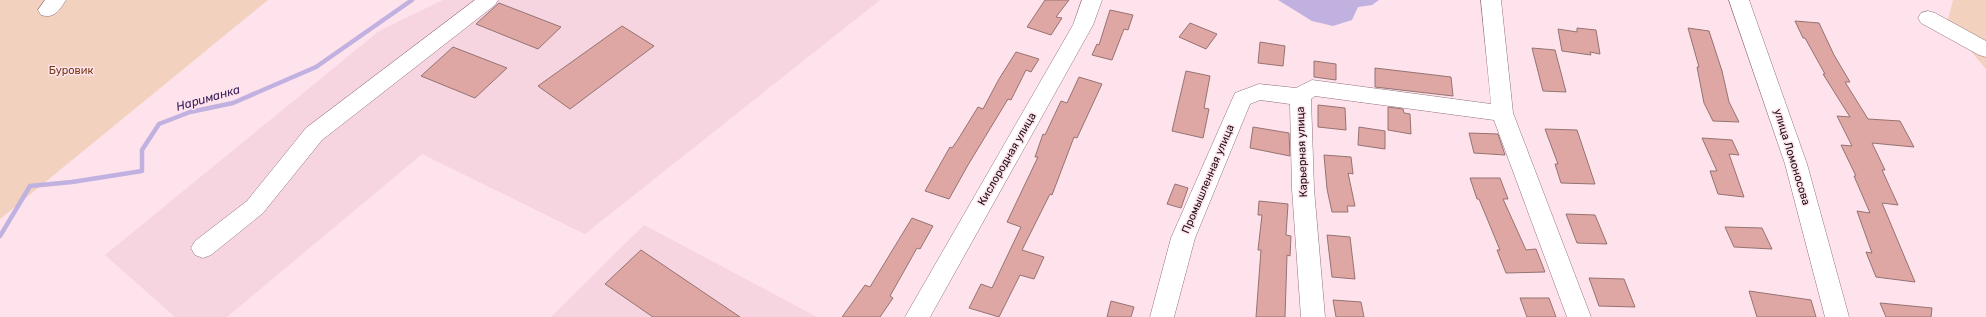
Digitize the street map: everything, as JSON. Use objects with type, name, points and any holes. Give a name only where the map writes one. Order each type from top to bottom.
[{"type":"street","points":[[203,248],[255,208],[314,134],[488,0]]},
{"type":"street","name":"Кислородная улица","points":[[917,317],[1083,25],[1092,0]]},
{"type":"street","points":[[1491,0],[1502,113],[1579,317]]},
{"type":"street","name":"улица Ломоносова","points":[[1740,0],[1796,164],[1837,317]]},
{"type":"street","points":[[1928,18],[1986,50]]},
{"type":"street","name":"Карьерная улица","points":[[1313,317],[1303,190],[1300,96],[1312,88],[1502,113]]},
{"type":"street","name":"Промышленная улица","points":[[1162,317],[1183,238],[1242,99],[1259,92],[1285,96],[1300,96]]},
{"type":"shaded area","points":[[443,0],[880,0],[585,234],[422,154],[227,317],[175,317],[105,255],[379,31]]},
{"type":"shaded area","points":[[1278,0],[1379,0],[1372,5],[1358,7],[1352,20],[1333,26],[1312,21]]},
{"type":"shaded area","points":[[644,225],[817,317],[551,317]]},
{"type":"green space","name":"Буровик","points":[[0,0],[268,0],[0,219]]},
{"type":"green space","points":[[1953,0],[1986,0],[1986,69],[1947,23]]},
{"type":"building","points":[[1045,0],[1069,0],[1056,17],[1062,18],[1051,35],[1027,27]]},
{"type":"building","points":[[499,3],[561,27],[538,49],[476,24]]},
{"type":"building","points":[[1110,10],[1133,15],[1128,30],[1124,29],[1112,60],[1092,55],[1097,44],[1099,45]]},
{"type":"building","points":[[1795,21],[1819,23],[1834,55],[1850,82],[1845,82],[1868,119],[1900,121],[1914,147],[1872,143],[1885,170],[1882,170],[1898,205],[1882,203],[1915,282],[1876,277],[1866,252],[1872,253],[1857,211],[1870,213],[1854,176],[1856,176],[1841,145],[1852,146],[1837,116],[1850,117],[1823,74],[1825,74],[1805,38],[1803,38]]},
{"type":"building","points":[[1190,23],[1217,34],[1206,49],[1179,37]]},
{"type":"building","points":[[622,26],[654,46],[570,109],[538,86]]},
{"type":"building","points":[[1577,28],[1596,30],[1600,54],[1590,52],[1591,55],[1562,51],[1558,29],[1577,32]]},
{"type":"building","points":[[1688,28],[1709,31],[1722,71],[1729,102],[1739,122],[1713,121],[1704,103],[1697,67],[1699,67]]},
{"type":"building","points":[[1260,42],[1285,46],[1283,66],[1258,63]]},
{"type":"building","points":[[453,47],[507,68],[475,98],[421,76]]},
{"type":"building","points":[[1532,48],[1555,50],[1566,92],[1543,91]]},
{"type":"building","points":[[1016,52],[1039,59],[1031,72],[1026,70],[1011,100],[1008,99],[949,199],[925,191],[950,147],[952,148],[957,141],[978,107],[983,109]]},
{"type":"building","points":[[1314,61],[1336,64],[1336,80],[1314,77]]},
{"type":"building","points":[[1375,68],[1451,77],[1453,96],[1375,87]]},
{"type":"building","points":[[1186,71],[1210,76],[1204,108],[1209,109],[1203,138],[1172,131]]},
{"type":"building","points":[[1079,77],[1102,84],[1077,138],[1074,137],[1052,195],[1050,194],[1022,250],[1044,257],[1034,279],[1020,275],[999,317],[969,308],[981,284],[992,288],[1021,227],[1007,222],[1038,157],[1035,157],[1043,134],[1045,135],[1061,101],[1067,103]]},
{"type":"building","points":[[1318,105],[1345,108],[1346,130],[1318,127]]},
{"type":"building","points":[[1388,107],[1403,109],[1404,113],[1410,114],[1411,134],[1388,130]]},
{"type":"building","points":[[1253,127],[1289,133],[1290,156],[1250,148]]},
{"type":"building","points":[[1359,127],[1385,131],[1385,149],[1358,145]]},
{"type":"building","points":[[1545,129],[1577,130],[1595,184],[1561,183],[1555,164],[1558,164]]},
{"type":"building","points":[[1469,133],[1498,134],[1505,155],[1474,153]]},
{"type":"building","points":[[1702,138],[1732,140],[1739,155],[1729,154],[1744,197],[1718,194],[1710,171],[1717,171]]},
{"type":"building","points":[[1324,155],[1351,157],[1353,174],[1348,173],[1355,206],[1347,206],[1348,212],[1332,212],[1327,189]]},
{"type":"building","points":[[1470,178],[1500,178],[1508,199],[1503,199],[1526,250],[1536,249],[1545,272],[1506,273],[1497,250],[1500,250],[1479,199],[1477,199]]},
{"type":"building","points":[[1175,184],[1188,188],[1181,208],[1167,204]]},
{"type":"building","points":[[1259,201],[1288,204],[1286,235],[1291,236],[1290,256],[1287,255],[1285,317],[1256,317],[1261,250],[1258,250],[1262,215],[1258,215]]},
{"type":"building","points":[[1566,214],[1595,215],[1607,244],[1577,243]]},
{"type":"building","points":[[912,218],[933,226],[920,249],[917,248],[890,296],[893,298],[880,317],[842,317],[865,285],[870,287]]},
{"type":"building","points":[[1725,227],[1762,228],[1772,249],[1734,247]]},
{"type":"building","points":[[1327,235],[1350,237],[1355,279],[1332,277]]},
{"type":"building","points":[[641,250],[740,317],[653,317],[605,284]]},
{"type":"building","points":[[1589,278],[1624,279],[1635,307],[1599,306]]},
{"type":"building","points":[[1749,291],[1811,300],[1816,317],[1757,317]]},
{"type":"building","points":[[1520,298],[1549,298],[1556,317],[1527,317]]},
{"type":"building","points":[[1333,300],[1361,302],[1364,317],[1336,317]]},
{"type":"building","points":[[1111,301],[1134,307],[1131,317],[1107,317]]},
{"type":"building","points":[[1880,303],[1932,308],[1931,317],[1886,317]]},
{"type":"waterway","name":"Нариманка","points":[[0,236],[30,186],[72,182],[142,171],[142,150],[159,124],[190,112],[233,103],[316,67],[412,0]]}]
